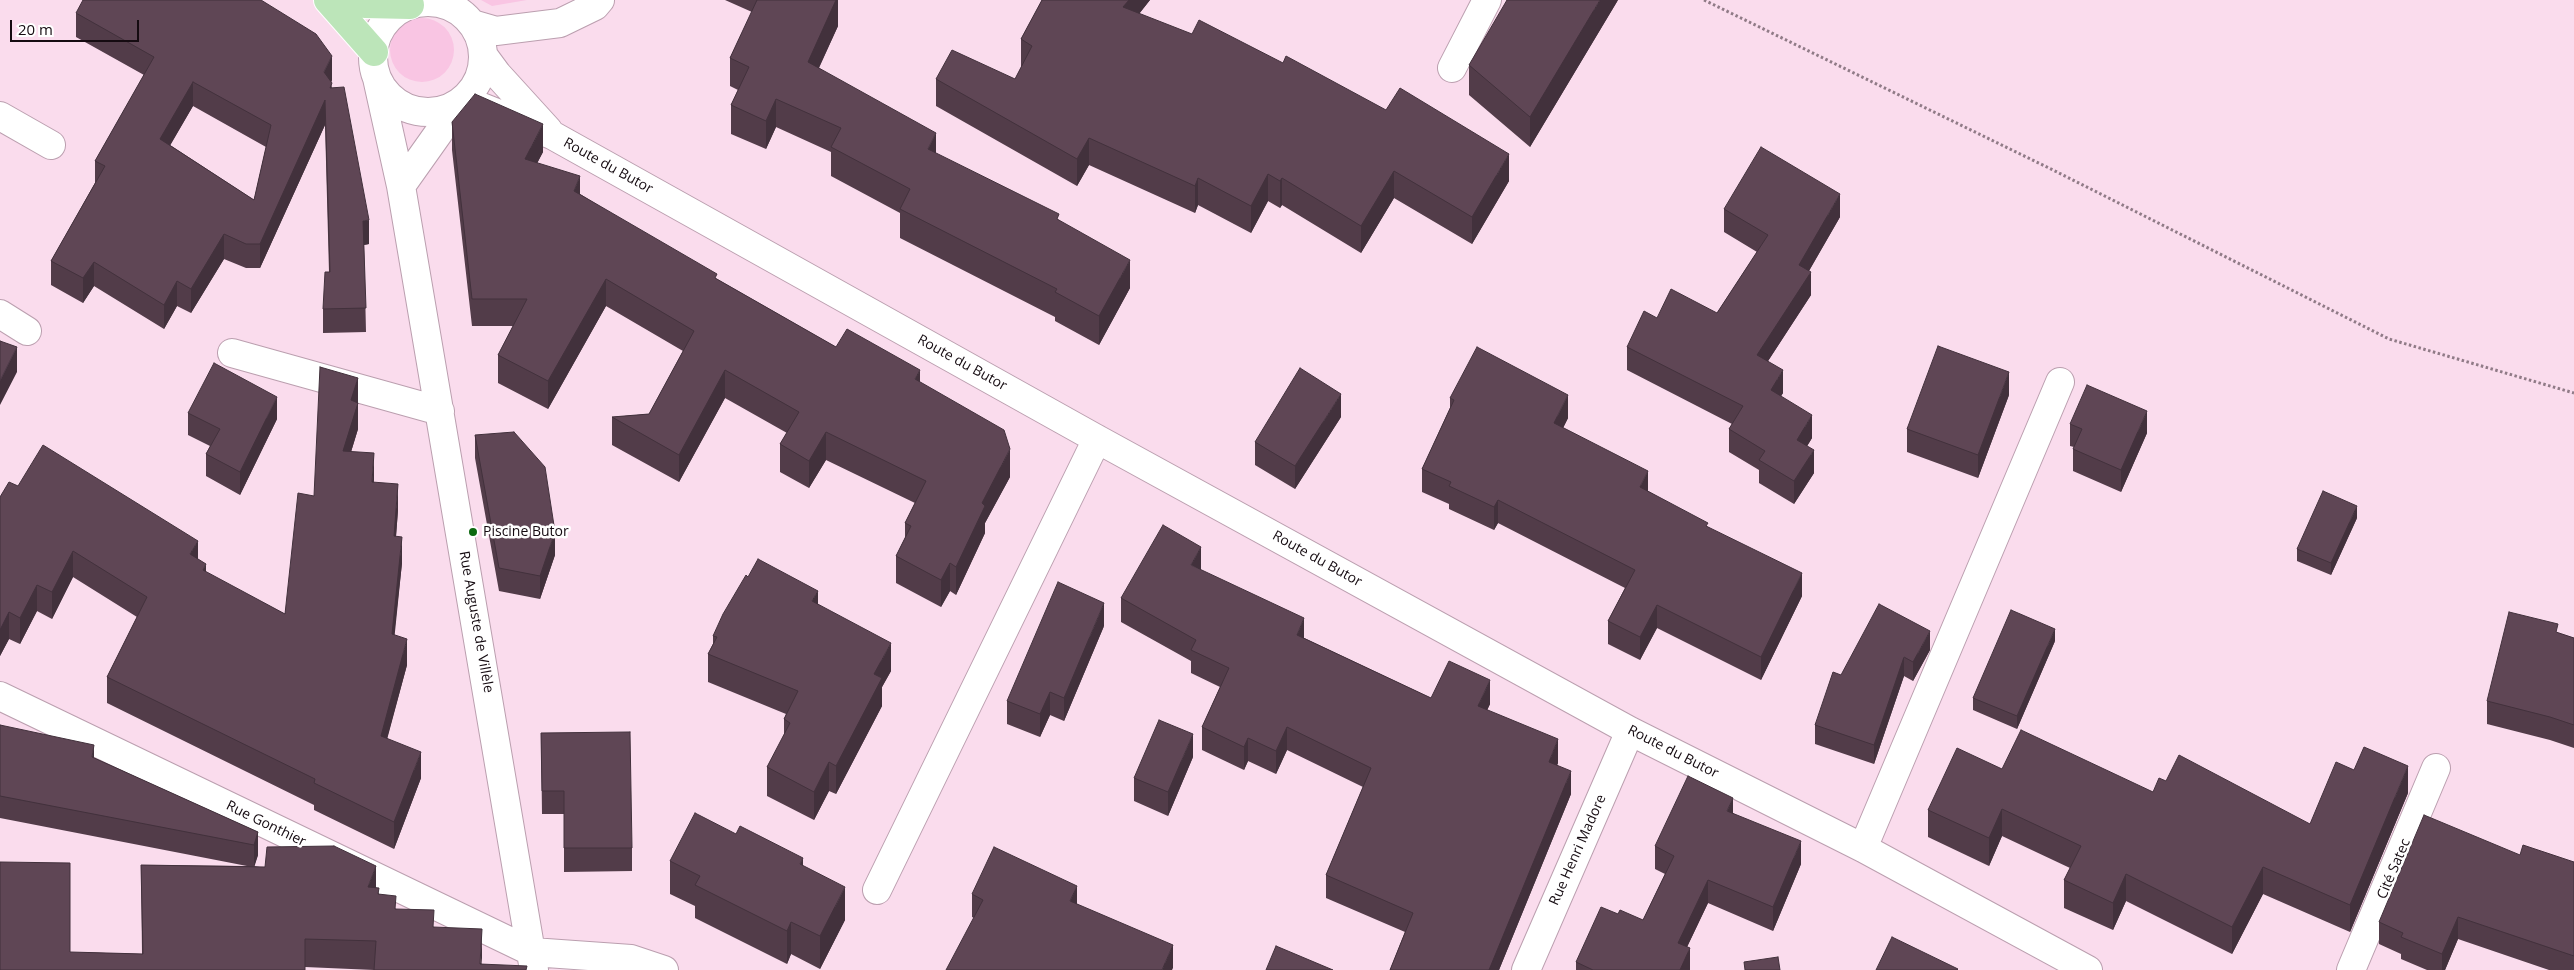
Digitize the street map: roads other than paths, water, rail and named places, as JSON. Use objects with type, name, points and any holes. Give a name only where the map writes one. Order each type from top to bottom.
[{"type":"main road","points":[[328,0],[376,65]]},
{"type":"main road","points":[[353,0],[365,4],[410,5]]},
{"type":"street","points":[[472,24],[496,31],[560,23],[595,6],[600,0]]},
{"type":"street","points":[[1452,68],[1487,0]]},
{"type":"street","points":[[401,186],[440,131],[456,104],[475,87],[482,71],[483,55],[481,39],[472,24],[460,12],[445,5],[427,2],[410,5],[385,23],[377,37],[376,65],[386,93],[399,104],[414,111],[432,112],[456,104]]},
{"type":"street","name":"Route du Butor","points":[[483,55],[497,74],[552,135]]},
{"type":"street","name":"Rue Auguste de Villèle","points":[[376,65],[401,186],[533,961]]},
{"type":"street","name":"Route du Butor","points":[[456,104],[552,135],[1097,439],[1630,730],[1863,848],[2088,970]]},
{"type":"street","points":[[0,116],[51,145]]},
{"type":"street","points":[[0,314],[27,331]]},
{"type":"street","points":[[232,353],[440,411]]},
{"type":"street","points":[[1863,848],[2060,382]]},
{"type":"street","points":[[878,890],[1097,439]]},
{"type":"street","name":"Rue Gonthier","points":[[0,696],[533,961]]},
{"type":"street","name":"Rue Henri Madore","points":[[1526,970],[1630,730]]},
{"type":"street","name":"Cité Satec","points":[[2351,970],[2436,768]]},
{"type":"street","points":[[533,961],[631,959],[664,970]]},
{"type":"place","name":"Piscine Butor","points":[[473,532]]}]
